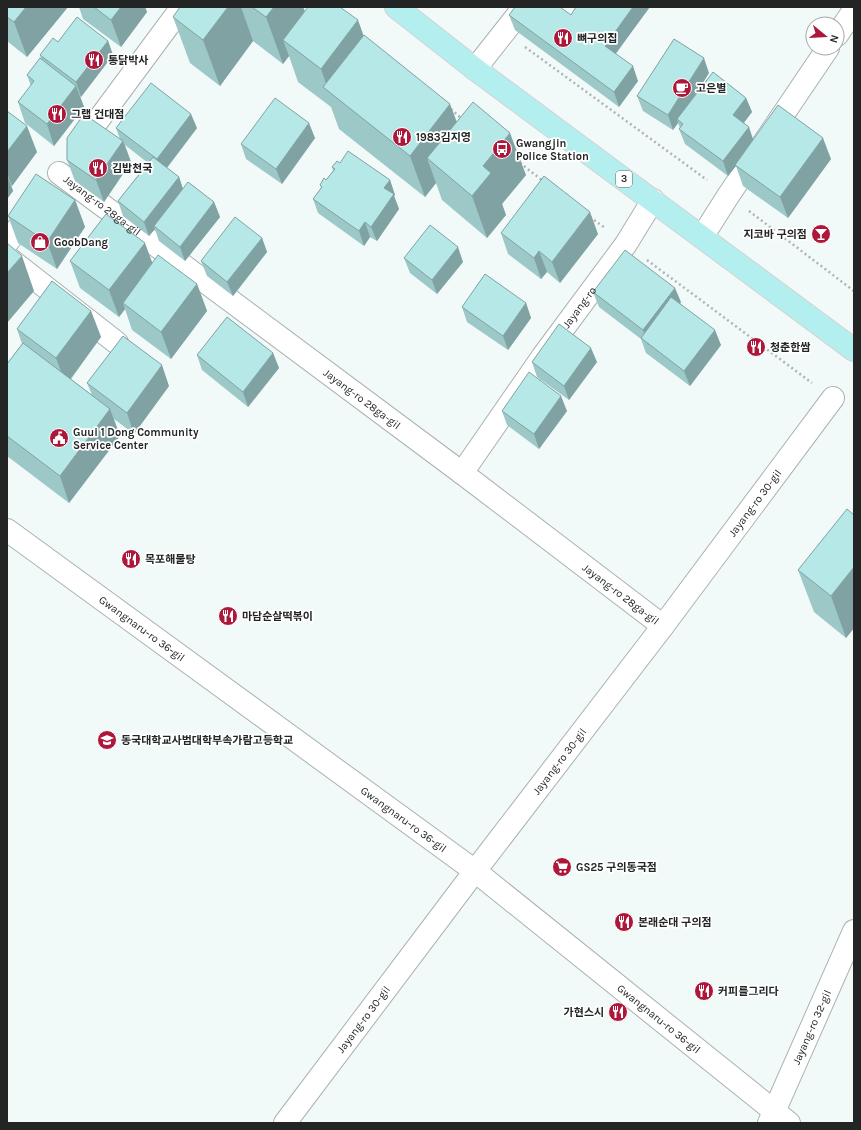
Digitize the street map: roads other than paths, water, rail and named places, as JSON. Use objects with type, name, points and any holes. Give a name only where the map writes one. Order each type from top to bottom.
[{"type":"main road","name":"3","points":[[396,7],[475,69],[854,350]]},
{"type":"street","points":[[7,243],[182,7]]},
{"type":"street","points":[[475,69],[524,7]]},
{"type":"street","points":[[845,23],[854,10]]},
{"type":"street","points":[[702,236],[823,56]]},
{"type":"street","name":"Jayang-ro 28ga-gil","points":[[60,172],[462,473],[663,626]]},
{"type":"street","name":"Jayang-ro","points":[[462,473],[548,350],[626,244],[652,200]]},
{"type":"street","points":[[7,257],[117,344]]},
{"type":"street","name":"Jayang-ro 30-gil","points":[[285,1123],[475,871],[663,626],[833,398]]},
{"type":"street","name":"Gwangnaru-ro 36-gil","points":[[7,530],[475,871],[778,1119]]},
{"type":"street","name":"Jayang-ro 32-gil","points":[[778,1119],[854,931]]},
{"type":"place","name":"뼈구의집","points":[[563,38]]},
{"type":"place","name":"통닭박사","points":[[94,60]]},
{"type":"place","name":"고은별","points":[[682,88]]},
{"type":"place","name":"그랩 건대점","points":[[57,114]]},
{"type":"place","name":"1983김지영","points":[[402,137]]},
{"type":"place","name":"Gwangjin Police Station","points":[[502,149]]},
{"type":"place","name":"김밥천국","points":[[98,168]]},
{"type":"place","name":"지코바 구의점","points":[[821,234]]},
{"type":"place","name":"GoobDang","points":[[40,242]]},
{"type":"place","name":"청춘한쌈","points":[[756,347]]},
{"type":"place","name":"Guui 1 Dong Community Service Center","points":[[59,438]]},
{"type":"place","name":"목포해물탕","points":[[131,559]]},
{"type":"place","name":"마담순살떡볶이","points":[[228,616]]},
{"type":"place","name":"동국대학교사범대학부속가람고등학교","points":[[107,740]]},
{"type":"place","name":"GS25 구의동국점","points":[[562,867]]},
{"type":"place","name":"본래순대 구의점","points":[[624,922]]},
{"type":"place","name":"커피를그리다","points":[[704,991]]},
{"type":"place","name":"가현스시","points":[[618,1012]]}]
